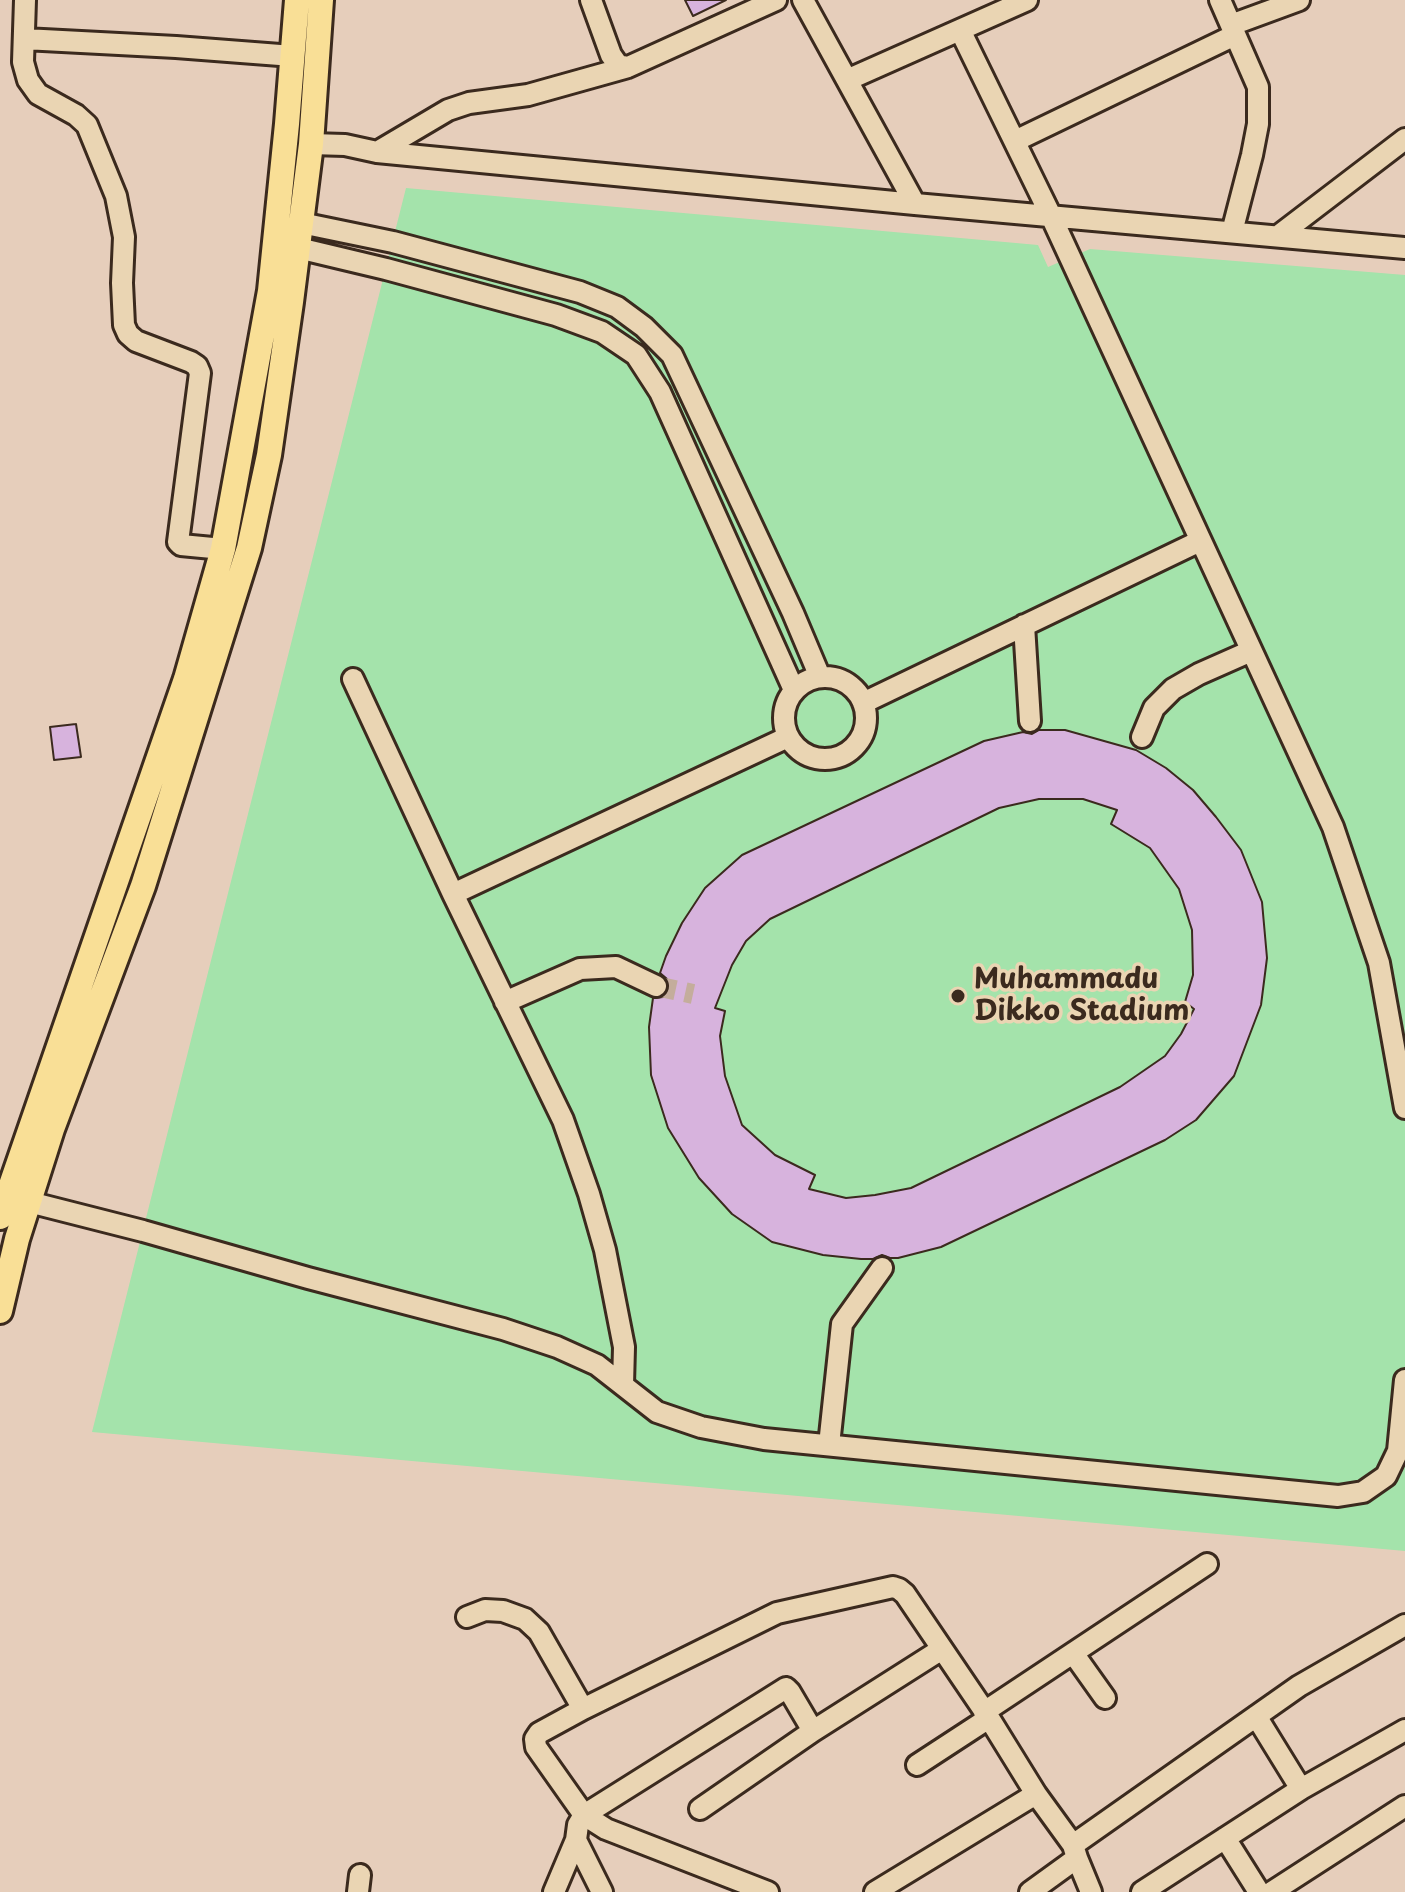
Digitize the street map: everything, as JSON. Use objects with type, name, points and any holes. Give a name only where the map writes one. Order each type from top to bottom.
[{"type":"main road","points":[[0,1217],[186,679],[223,549],[270,291],[297,0]]},
{"type":"main road","points":[[0,1311],[17,1239],[52,1129],[143,886],[249,548],[269,455],[298,248],[311,144],[321,0]]},
{"type":"street","points":[[25,0],[23,62],[28,80],[38,94],[76,115],[87,125],[116,196],[124,237],[122,283],[124,325],[128,334],[136,341],[191,362],[200,373],[178,542],[181,545],[223,549]]},
{"type":"street","points":[[591,0],[611,55],[618,65],[628,67]]},
{"type":"street","points":[[377,152],[448,110],[469,103],[528,95],[628,67],[776,0]]},
{"type":"street","points":[[803,0],[915,204]]},
{"type":"street","points":[[847,80],[1027,0]]},
{"type":"street","points":[[1220,0],[1258,87],[1258,124],[1232,232]]},
{"type":"street","points":[[1015,141],[1233,30],[1299,0]]},
{"type":"street","points":[[960,30],[1051,216],[1333,827],[1379,963],[1405,1108]]},
{"type":"street","points":[[24,39],[293,56]]},
{"type":"street","points":[[1278,236],[1405,139]]},
{"type":"street","points":[[311,144],[915,204],[1405,248]]},
{"type":"street","points":[[301,223],[393,242],[580,292],[617,307],[644,327],[672,355],[820,677]]},
{"type":"street","points":[[298,248],[556,315],[602,332],[636,355],[660,392],[794,690]]},
{"type":"street","points":[[863,703],[1200,541]]},
{"type":"street","points":[[1024,625],[1030,721]]},
{"type":"street","points":[[1142,737],[1154,708],[1173,689],[1251,651]]},
{"type":"street","points":[[820,677],[831,677],[850,685],[863,703],[866,724],[857,743],[841,756],[821,759],[811,757],[794,746],[785,728],[785,708],[794,690],[806,681],[820,677]]},
{"type":"street","points":[[353,679],[563,1120],[605,1250],[624,1347],[623,1385]]},
{"type":"street","points":[[453,894],[788,737]]},
{"type":"street","points":[[505,1002],[580,969],[616,967],[656,986]]},
{"type":"street","points":[[29,1202],[503,1329],[557,1347],[597,1365],[657,1412],[701,1427],[764,1439],[1338,1496],[1363,1492],[1386,1476],[1398,1451],[1405,1380]]},
{"type":"street","points":[[829,1445],[842,1324],[882,1268]]},
{"type":"street","points":[[917,1765],[1073,1653],[1207,1564]]},
{"type":"street","points":[[768,1892],[606,1829],[584,1815],[536,1747],[535,1739],[539,1733],[583,1709],[777,1613],[893,1587],[905,1594],[987,1715],[1075,1852],[1091,1892]]},
{"type":"street","points":[[467,1617],[485,1610],[503,1611],[525,1619],[539,1632],[583,1709]]},
{"type":"street","points":[[1030,1892],[1075,1852],[1256,1716],[1299,1686],[1405,1625]]},
{"type":"street","points":[[700,1809],[813,1731],[942,1649]]},
{"type":"street","points":[[1073,1653],[1105,1698]]},
{"type":"street","points":[[554,1892],[584,1815],[786,1688],[813,1731]]},
{"type":"street","points":[[1256,1716],[1301,1789]]},
{"type":"street","points":[[1142,1892],[1301,1789],[1405,1730]]},
{"type":"street","points":[[875,1892],[1036,1794]]},
{"type":"street","points":[[1272,1892],[1405,1806]]},
{"type":"street","points":[[1225,1838],[1259,1892]]},
{"type":"street","points":[[576,1840],[602,1892]]},
{"type":"green space","points":[[406,188],[1038,245],[1048,267],[1090,249],[1405,275],[1405,1551],[92,1432]]},
{"type":"building","points":[[685,0],[726,0],[693,16]]},
{"type":"building","points":[[76,724],[81,757],[54,760],[50,727]]},
{"type":"building","points":[[1039,730],[1065,730],[1136,750],[1166,768],[1193,790],[1241,850],[1262,902],[1267,958],[1261,1005],[1234,1076],[1196,1120],[1165,1140],[941,1247],[898,1258],[882,1255],[861,1259],[823,1255],[772,1242],[732,1214],[699,1178],[668,1128],[651,1075],[649,1027],[653,998],[663,997],[668,991],[667,979],[660,973],[682,923],[705,888],[742,855],[984,741],[1023,732],[1032,734]],"holes":[[[1039,799],[1083,799],[1117,810],[1111,824],[1150,848],[1179,889],[1192,930],[1193,975],[1185,1002],[1194,1009],[1181,1034],[1165,1056],[1120,1087],[911,1188],[846,1198],[809,1189],[815,1175],[775,1155],[742,1125],[725,1076],[720,1036],[725,1011],[715,1008],[732,965],[746,941],[770,919],[999,808]]]},
{"type":"tunnel","points":[[656,986],[693,994]]},
{"type":"place","name":"Muhammadu Dikko Stadium","points":[[958,996]]}]
